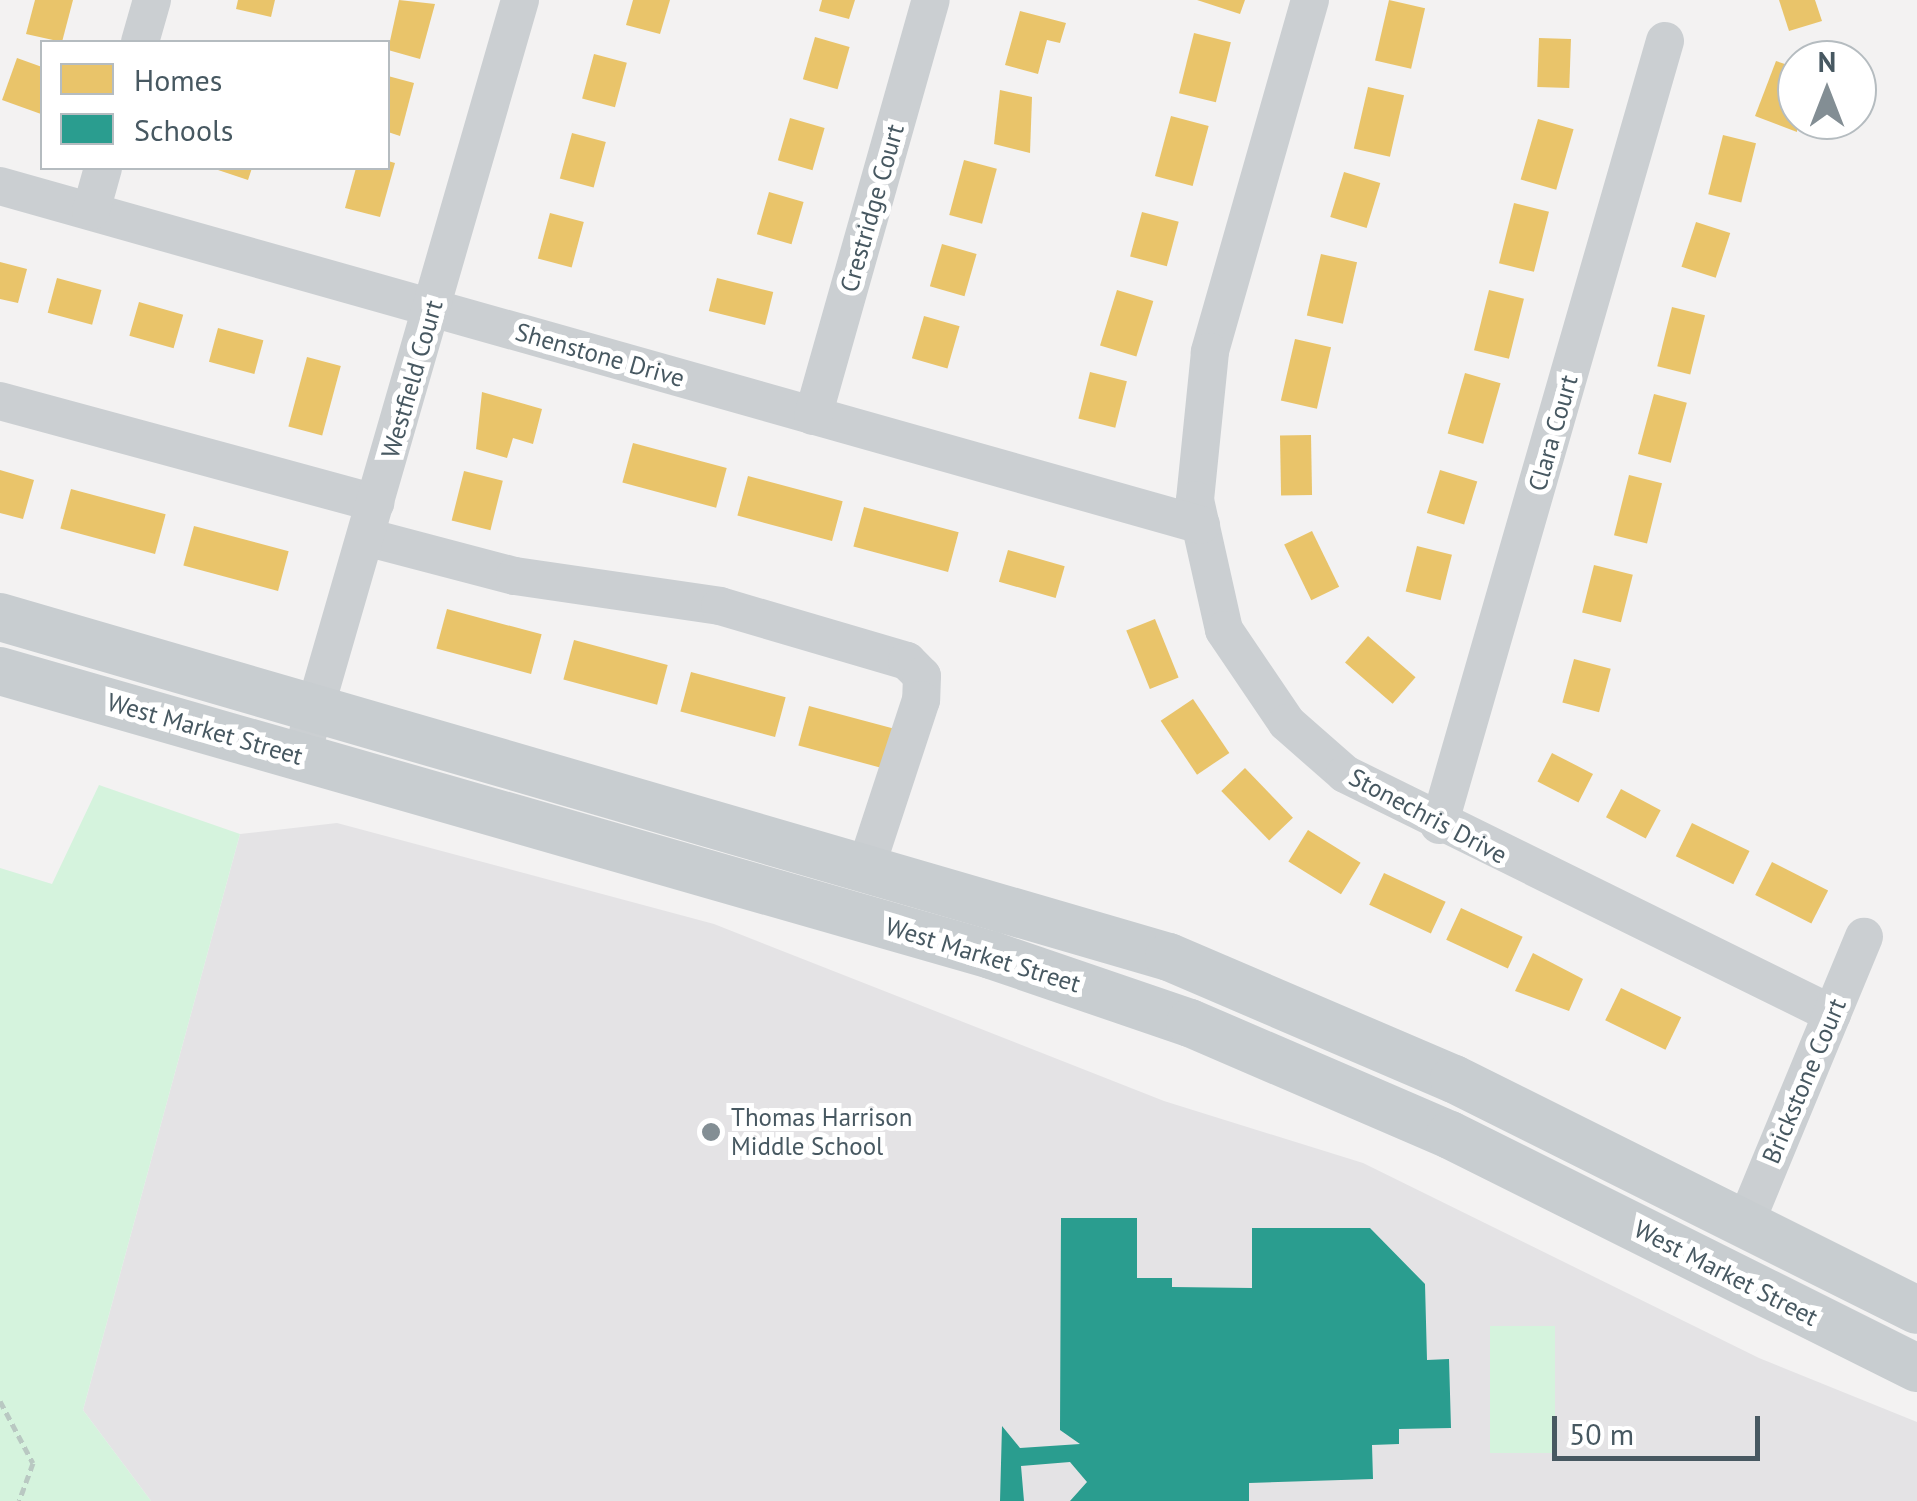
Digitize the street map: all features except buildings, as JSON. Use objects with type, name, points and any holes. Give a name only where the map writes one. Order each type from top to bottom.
[{"type":"main road","name":"West Market Street","points":[[0,617],[1090,930],[1298,1008],[1917,1310]]},
{"type":"main road","name":"West Market Street","points":[[0,671],[991,954],[1190,1023],[1450,1135],[1917,1368]]},
{"type":"street","points":[[141,40],[152,0]]},
{"type":"street","name":"Westfield Court","points":[[301,756],[520,0]]},
{"type":"street","name":"Crestridge Court","points":[[813,416],[931,0]]},
{"type":"street","name":"Stonechris Drive","points":[[1310,0],[1210,352],[1195,500],[1224,630],[1287,722],[1345,774],[1439,825],[1832,1014]]},
{"type":"street","name":"Clara Court","points":[[1439,825],[1665,41]]},
{"type":"street","points":[[90,211],[103,170]]},
{"type":"street","name":"Shenstone Drive","points":[[0,186],[1200,525]]},
{"type":"street","points":[[0,402],[371,520],[515,576],[720,606],[907,662],[922,676],[921,700],[867,864]]},
{"type":"street","name":"Brickstone Court","points":[[1745,1224],[1864,937]]},
{"type":"path","points":[[0,1401],[33,1464],[20,1501]]},
{"type":"shaded area","name":"Thomas Harrison Middle School","points":[[337,823],[714,924],[1164,1101],[1363,1163],[1759,1358],[1917,1422],[1917,1501],[151,1501],[83,1410],[240,834]]},
{"type":"green space","points":[[99,785],[240,834],[83,1410],[151,1501],[0,1501],[0,868],[52,884]]},
{"type":"green space","points":[[1490,1326],[1555,1326],[1555,1453],[1490,1453]]},
{"type":"place","name":"Thomas Harrison Middle School","points":[[711,1132]]}]
